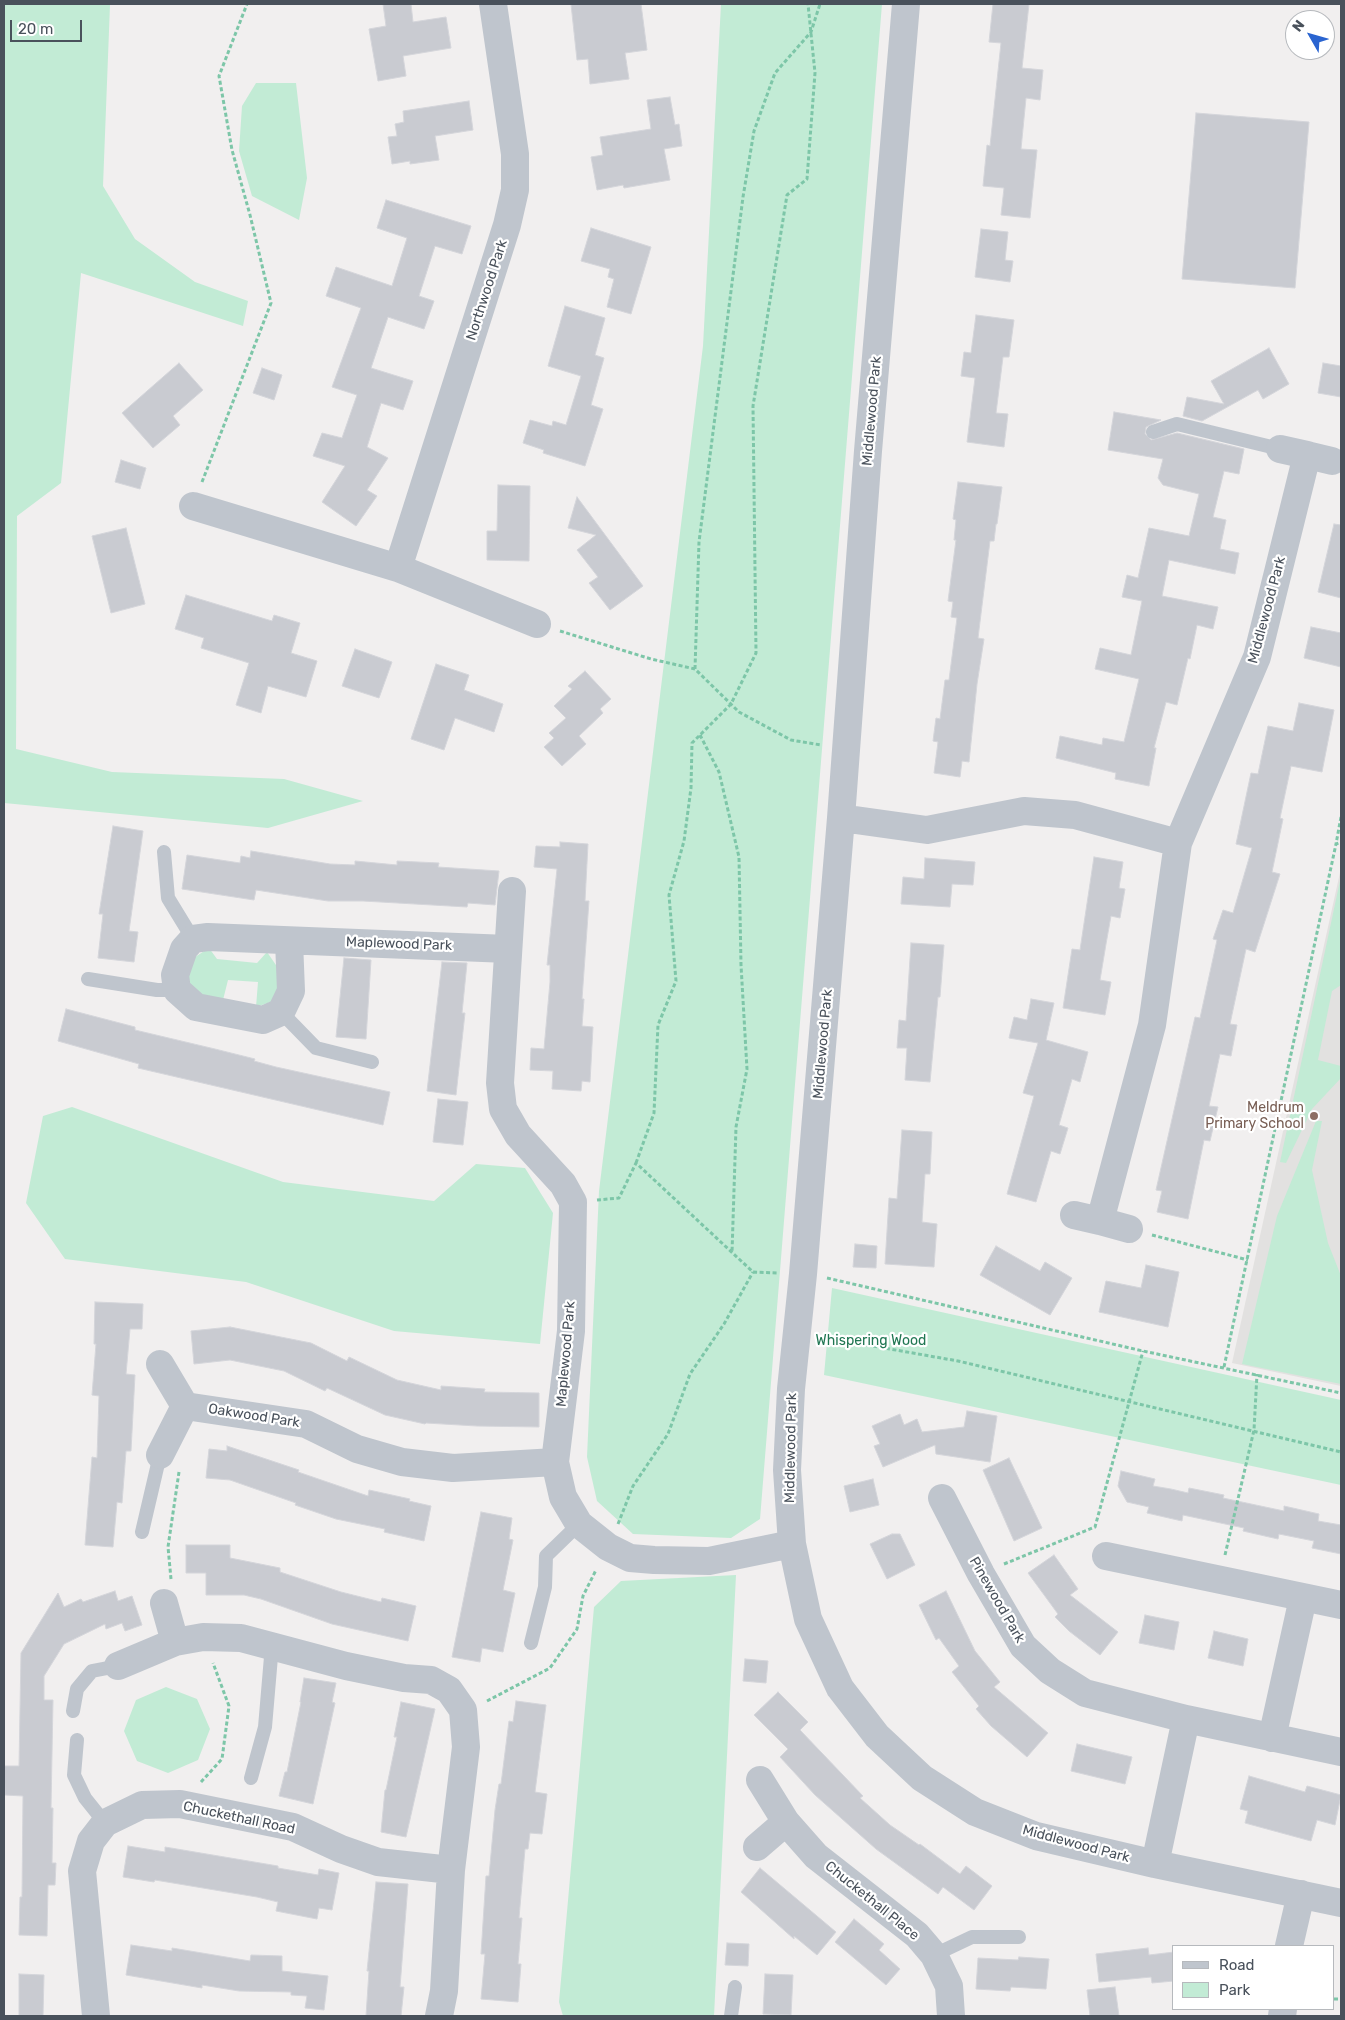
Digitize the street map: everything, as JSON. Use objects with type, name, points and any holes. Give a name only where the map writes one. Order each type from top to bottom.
[{"type":"street","name":"Northwood Park","points":[[398,568],[507,225],[515,190],[515,154],[493,4]]},
{"type":"street","name":"Middlewood Park","points":[[906,4],[868,451],[846,758],[818,1280],[791,1389],[787,1470],[792,1544],[808,1619],[840,1688],[877,1736],[922,1778],[975,1812],[1036,1836],[1155,1864],[1341,1903]]},
{"type":"street","name":"Middlewood Park","points":[[1129,1229],[1087,1218],[1152,1025],[1178,843],[1257,657],[1319,458],[1280,449]]},
{"type":"street","points":[[193,506],[398,568],[537,624]]},
{"type":"street","points":[[842,818],[927,830],[1024,811],[1075,815],[1178,843]]},
{"type":"street","points":[[512,891],[500,1084],[503,1109],[518,1135],[563,1184],[573,1202]]},
{"type":"street","name":"Maplewood Park","points":[[193,939],[208,937],[508,948]]},
{"type":"street","points":[[193,939],[184,949],[176,975],[177,990],[196,1007],[263,1020],[281,1012],[290,990],[289,941]]},
{"type":"street","name":"Maplewood Park","points":[[573,1202],[571,1331],[555,1462],[563,1497],[579,1524],[608,1547],[630,1558],[710,1561],[792,1544]]},
{"type":"street","points":[[160,1364],[185,1406],[160,1455]]},
{"type":"street","name":"Oakwood Park","points":[[185,1406],[306,1424],[357,1449],[402,1462],[453,1468],[555,1462]]},
{"type":"street","name":"Pinewood Park","points":[[942,1498],[980,1574],[1023,1646],[1050,1671],[1086,1694],[1186,1719],[1341,1752]]},
{"type":"street","points":[[1106,1556],[1341,1605]]},
{"type":"street","points":[[1272,1738],[1303,1598]]},
{"type":"street","points":[[164,1603],[175,1642]]},
{"type":"street","points":[[118,1666],[175,1642],[203,1637],[241,1638],[346,1666],[404,1678],[430,1680],[449,1690],[463,1710],[466,1746],[452,1870],[444,1990],[439,2016]]},
{"type":"street","points":[[1155,1864],[1186,1719]]},
{"type":"street","name":"Chuckethall Place","points":[[760,1780],[786,1822],[816,1856],[917,1935],[934,1955],[948,1986],[951,2016]]},
{"type":"street","name":"Chuckethall Road","points":[[96,2016],[82,1871],[91,1842],[105,1823],[142,1805],[180,1804],[235,1814],[293,1827],[341,1849],[378,1862],[452,1870]]},
{"type":"street","points":[[757,1847],[786,1822]]},
{"type":"street","points":[[1289,1945],[1301,1894]]},
{"type":"lane","points":[[1154,432],[1177,424],[1280,449]]},
{"type":"lane","points":[[164,852],[168,898],[193,939]]},
{"type":"lane","points":[[88,979],[157,990],[177,990]]},
{"type":"lane","points":[[281,1012],[316,1048],[372,1062]]},
{"type":"lane","points":[[142,1532],[160,1455]]},
{"type":"lane","points":[[530,1643],[545,1587],[546,1556],[579,1524]]},
{"type":"lane","points":[[251,1778],[265,1727],[272,1645]]},
{"type":"lane","points":[[73,1711],[77,1689],[92,1671],[118,1666]]},
{"type":"lane","points":[[77,1740],[74,1775],[85,1798],[105,1823]]},
{"type":"lane","points":[[934,1955],[972,1936],[1019,1937]]},
{"type":"lane","points":[[731,2016],[735,1987]]},
{"type":"path","points":[[193,506],[271,304],[250,214],[232,150],[219,76],[246,4]]},
{"type":"path","points":[[573,1202],[619,1198],[636,1163],[654,1112],[658,1025],[676,981],[669,895],[684,841],[691,788],[692,743],[731,704],[756,653],[753,406],[787,195],[807,179],[815,73],[808,4]]},
{"type":"path","points":[[695,669],[699,542],[743,196],[753,140],[775,73],[811,32],[820,4]]},
{"type":"path","points":[[537,624],[651,659],[695,669],[739,712],[791,740],[830,747],[830,758],[846,758]]},
{"type":"path","points":[[700,735],[719,772],[739,857],[741,965],[747,1068],[736,1127],[732,1253]]},
{"type":"path","points":[[1224,1367],[1341,817]]},
{"type":"path","points":[[1336,844],[1341,842]]},
{"type":"path","points":[[636,1163],[753,1272],[818,1280],[1341,1393]]},
{"type":"path","points":[[1129,1229],[1248,1260]]},
{"type":"path","points":[[608,1547],[634,1486],[668,1434],[690,1374],[724,1324],[753,1272]]},
{"type":"path","points":[[819,1336],[958,1361],[1341,1452]]},
{"type":"path","points":[[980,1574],[1096,1527],[1144,1351]]},
{"type":"path","points":[[1219,1580],[1254,1430],[1257,1374]]},
{"type":"path","points":[[160,1455],[179,1472],[168,1547],[172,1591],[164,1603]]},
{"type":"path","points":[[180,1804],[222,1759],[229,1706],[203,1637]]},
{"type":"shaded area","name":"Meldrum Primary School","points":[[1341,868],[1341,1386],[1232,1363]]},
{"type":"green space","points":[[4,4],[112,4],[110,5],[103,186],[135,239],[195,282],[248,301],[243,326],[81,273],[61,483],[17,516],[16,749],[112,772],[284,779],[363,801],[268,828],[4,803]]},
{"type":"green space","points":[[721,4],[882,4],[760,1519],[731,1538],[633,1534],[597,1501],[587,1457],[599,1191],[703,346]]},
{"type":"green space","points":[[256,83],[296,83],[307,178],[299,220],[252,196],[239,151],[242,106]]},
{"type":"green space","points":[[1341,876],[1341,985],[1332,991],[1318,1060],[1341,1066],[1341,1078],[1312,1109],[1286,1163],[1280,1162]]},
{"type":"green space","points":[[209,948],[217,959],[257,963],[267,952],[278,968],[279,986],[274,1001],[256,1007],[258,982],[228,980],[222,1004],[193,993],[188,977],[195,957]]},
{"type":"green space","points":[[72,1107],[283,1182],[434,1201],[476,1164],[525,1168],[553,1213],[540,1344],[394,1331],[246,1282],[65,1259],[26,1203],[43,1116]]},
{"type":"green space","points":[[1316,1121],[1322,1121],[1312,1170],[1328,1243],[1341,1276],[1341,1384],[1242,1364],[1277,1216]]},
{"type":"green space","name":"Whispering Wood","points":[[832,1288],[1341,1400],[1341,1485],[824,1375]]},
{"type":"green space","points":[[736,1575],[714,2016],[563,2016],[559,2002],[594,1607],[621,1581]]},
{"type":"green space","points":[[166,1687],[197,1699],[210,1729],[198,1760],[168,1773],[137,1761],[124,1731],[136,1700]]},
{"type":"building","points":[[383,4],[411,4],[413,22],[446,17],[451,48],[403,56],[406,76],[378,81],[369,29],[386,26]]},
{"type":"building","points":[[571,4],[641,4],[647,50],[625,53],[629,79],[590,84],[588,59],[577,60]]},
{"type":"building","points":[[993,4],[1029,4],[1022,68],[1043,70],[1040,100],[1026,98],[1021,149],[1037,150],[1030,218],[1001,215],[1004,188],[983,186],[987,145],[990,146],[1001,43],[989,42]]},
{"type":"building","points":[[670,97],[675,125],[679,124],[682,146],[664,149],[670,180],[624,188],[623,185],[597,190],[591,157],[603,155],[600,137],[651,129],[647,100]]},
{"type":"building","points":[[469,101],[473,130],[435,136],[439,160],[410,164],[410,161],[392,164],[388,137],[397,136],[395,124],[404,122],[403,111]]},
{"type":"building","points":[[1196,113],[1309,122],[1295,288],[1182,279]]},
{"type":"building","points":[[386,200],[471,226],[462,254],[435,246],[419,296],[434,301],[424,329],[388,317],[371,368],[413,381],[403,410],[381,403],[367,447],[388,458],[367,490],[377,496],[356,526],[322,502],[345,466],[313,456],[322,433],[342,438],[357,395],[332,387],[361,308],[326,296],[336,267],[392,286],[407,238],[377,228]]},
{"type":"building","points":[[591,228],[651,247],[631,314],[607,307],[614,279],[608,277],[610,269],[581,261]]},
{"type":"building","points":[[981,229],[1008,232],[1005,260],[1013,261],[1010,282],[975,277]]},
{"type":"building","points":[[565,306],[605,318],[595,355],[604,358],[591,405],[603,409],[585,466],[543,453],[544,450],[523,443],[530,420],[552,426],[553,421],[566,425],[581,376],[548,366]]},
{"type":"building","points":[[976,315],[1014,320],[1009,357],[1003,357],[996,413],[1008,414],[1004,447],[967,442],[975,378],[961,376],[964,352],[971,353]]},
{"type":"building","points":[[1269,348],[1289,384],[1263,399],[1258,390],[1202,421],[1183,416],[1187,397],[1224,404],[1211,381]]},
{"type":"building","points":[[179,363],[203,390],[173,416],[180,425],[153,448],[122,413]]},
{"type":"building","points":[[1323,363],[1341,366],[1341,397],[1318,393]]},
{"type":"building","points":[[262,368],[282,375],[274,400],[253,393]]},
{"type":"building","points":[[1114,412],[1161,420],[1146,427],[1145,434],[1151,440],[1177,433],[1244,449],[1239,474],[1224,471],[1213,517],[1226,520],[1220,549],[1239,553],[1235,574],[1169,560],[1162,596],[1218,607],[1213,629],[1197,625],[1177,705],[1166,702],[1154,748],[1156,748],[1149,786],[1115,779],[1116,773],[1056,758],[1060,736],[1102,745],[1103,738],[1124,742],[1139,679],[1095,669],[1100,648],[1131,655],[1142,601],[1122,597],[1127,575],[1138,578],[1149,528],[1189,536],[1199,494],[1163,485],[1158,478],[1163,459],[1108,450]]},
{"type":"building","points":[[121,460],[146,468],[140,489],[115,482]]},
{"type":"building","points":[[958,482],[1002,487],[994,541],[990,541],[978,638],[984,639],[977,684],[969,762],[962,761],[960,777],[934,773],[938,742],[933,741],[936,718],[940,719],[945,680],[949,680],[957,618],[951,617],[953,602],[948,601],[956,540],[954,540],[956,520],[953,519]]},
{"type":"building","points":[[498,485],[530,486],[529,561],[487,560],[487,531],[497,531]]},
{"type":"building","points":[[577,497],[643,586],[610,610],[589,583],[598,577],[577,550],[596,535],[568,528]]},
{"type":"building","points":[[1334,524],[1341,525],[1341,598],[1318,592]]},
{"type":"building","points":[[126,528],[145,604],[111,613],[92,536]]},
{"type":"building","points":[[186,595],[272,621],[274,615],[300,623],[291,653],[317,661],[306,697],[268,686],[261,713],[236,705],[249,663],[201,648],[204,638],[175,629]]},
{"type":"building","points":[[1311,627],[1341,633],[1341,667],[1304,658]]},
{"type":"building","points":[[355,649],[392,662],[379,698],[342,686]]},
{"type":"building","points":[[436,664],[469,675],[464,690],[503,704],[494,732],[455,718],[444,750],[411,739]]},
{"type":"building","points":[[585,671],[611,699],[600,709],[603,713],[579,736],[586,744],[562,766],[544,747],[554,738],[549,733],[566,718],[554,706],[572,689],[568,686]]},
{"type":"building","points":[[1299,703],[1334,710],[1322,772],[1291,766],[1280,818],[1283,819],[1272,872],[1280,874],[1255,952],[1246,949],[1230,1024],[1237,1025],[1231,1056],[1220,1054],[1209,1106],[1218,1107],[1210,1141],[1204,1140],[1188,1219],[1157,1212],[1162,1191],[1156,1190],[1195,1017],[1200,1018],[1217,940],[1213,939],[1223,910],[1233,913],[1252,848],[1236,844],[1251,773],[1258,774],[1268,726],[1293,731]]},
{"type":"building","points":[[113,826],[143,831],[129,931],[138,932],[134,962],[98,958],[103,914],[99,914]]},
{"type":"building","points":[[560,842],[588,844],[585,901],[589,901],[582,999],[584,999],[582,1026],[593,1027],[590,1082],[582,1081],[581,1091],[552,1089],[553,1071],[530,1070],[531,1048],[544,1049],[550,982],[550,965],[547,965],[557,869],[534,867],[536,846],[560,847]]},
{"type":"building","points":[[251,851],[330,864],[355,865],[355,861],[397,865],[397,861],[439,863],[438,867],[499,871],[495,905],[468,903],[467,907],[363,901],[328,901],[256,890],[254,900],[182,889],[187,855],[240,863],[241,856],[250,858]]},
{"type":"building","points":[[1094,857],[1123,862],[1119,888],[1125,889],[1120,918],[1111,916],[1100,980],[1111,982],[1105,1015],[1063,1008],[1072,949],[1080,950]]},
{"type":"building","points":[[925,858],[975,862],[973,885],[952,884],[950,907],[901,904],[903,877],[924,879]]},
{"type":"building","points":[[911,943],[944,945],[930,1082],[905,1080],[907,1048],[897,1048],[899,1020],[906,1021]]},
{"type":"building","points":[[344,958],[371,960],[366,1039],[336,1037]]},
{"type":"building","points":[[442,962],[467,963],[462,1013],[465,1013],[456,1095],[427,1091]]},
{"type":"building","points":[[1031,999],[1054,1003],[1046,1040],[1088,1052],[1080,1082],[1072,1079],[1059,1125],[1068,1128],[1060,1154],[1051,1151],[1036,1202],[1007,1194],[1034,1096],[1023,1093],[1038,1043],[1009,1038],[1014,1017],[1027,1020]]},
{"type":"building","points":[[66,1009],[135,1027],[135,1030],[255,1059],[254,1061],[276,1067],[390,1092],[383,1125],[138,1068],[139,1064],[58,1041]]},
{"type":"building","points":[[438,1099],[468,1102],[463,1145],[433,1142]]},
{"type":"building","points":[[902,1130],[932,1132],[930,1174],[925,1174],[922,1222],[937,1224],[934,1267],[885,1264],[889,1198],[897,1199]]},
{"type":"building","points":[[855,1244],[877,1246],[876,1268],[853,1267]]},
{"type":"building","points":[[996,1246],[1040,1271],[1045,1262],[1072,1278],[1050,1315],[980,1275]]},
{"type":"building","points":[[1146,1265],[1179,1272],[1168,1327],[1099,1312],[1106,1281],[1141,1288]]},
{"type":"building","points":[[95,1302],[143,1304],[142,1329],[130,1329],[126,1374],[135,1375],[131,1451],[126,1451],[122,1503],[117,1502],[113,1547],[85,1545],[92,1457],[97,1458],[99,1396],[92,1395],[96,1344],[94,1344]]},
{"type":"building","points":[[230,1327],[311,1343],[347,1361],[349,1357],[397,1380],[441,1390],[441,1386],[485,1389],[484,1392],[539,1393],[539,1427],[425,1424],[385,1415],[327,1388],[325,1391],[284,1371],[230,1360],[194,1364],[191,1331]]},
{"type":"building","points":[[967,1411],[997,1416],[990,1462],[936,1454],[935,1445],[883,1467],[874,1446],[880,1444],[872,1426],[900,1414],[904,1425],[917,1419],[922,1432],[964,1427]]},
{"type":"building","points":[[227,1446],[368,1496],[369,1490],[410,1499],[409,1501],[431,1506],[424,1541],[384,1532],[385,1529],[336,1519],[230,1480],[206,1478],[209,1449],[227,1451]]},
{"type":"building","points":[[1009,1458],[1042,1528],[1014,1541],[983,1470]]},
{"type":"building","points":[[1121,1471],[1155,1479],[1153,1486],[1188,1493],[1189,1488],[1224,1495],[1223,1498],[1284,1511],[1284,1506],[1319,1514],[1318,1521],[1341,1525],[1341,1554],[1312,1548],[1314,1541],[1279,1534],[1278,1539],[1243,1531],[1244,1528],[1183,1515],[1182,1521],[1147,1513],[1149,1507],[1127,1502],[1118,1486]]},
{"type":"building","points":[[873,1479],[879,1505],[850,1512],[844,1486]]},
{"type":"building","points":[[481,1512],[512,1518],[509,1539],[513,1540],[503,1590],[515,1593],[503,1652],[482,1648],[480,1662],[452,1657]]},
{"type":"building","points":[[892,1534],[900,1534],[915,1565],[887,1579],[870,1544]]},
{"type":"building","points":[[186,1545],[230,1545],[230,1558],[280,1568],[280,1572],[341,1592],[381,1602],[382,1598],[416,1606],[408,1641],[332,1624],[261,1599],[244,1595],[206,1595],[206,1573],[186,1573]]},
{"type":"building","points":[[1054,1555],[1078,1589],[1070,1595],[1118,1632],[1100,1655],[1069,1631],[1055,1617],[1058,1614],[1028,1573]]},
{"type":"building","points":[[115,1591],[118,1601],[132,1596],[142,1625],[125,1631],[122,1623],[106,1629],[105,1624],[64,1644],[44,1676],[44,1700],[53,1700],[51,1808],[53,1808],[52,1863],[56,1863],[55,1885],[48,1885],[47,1936],[19,1935],[20,1897],[22,1897],[23,1796],[5,1795],[4,1766],[19,1766],[21,1653],[58,1593],[64,1607],[81,1599],[83,1602]]},
{"type":"building","points":[[946,1591],[975,1651],[1000,1682],[994,1687],[1048,1733],[1027,1757],[991,1726],[976,1709],[979,1706],[952,1672],[959,1666],[939,1638],[936,1640],[919,1605]]},
{"type":"building","points":[[1145,1615],[1179,1622],[1174,1650],[1139,1643]]},
{"type":"building","points":[[1214,1631],[1248,1639],[1243,1666],[1208,1658]]},
{"type":"building","points":[[745,1659],[768,1661],[766,1683],[743,1681]]},
{"type":"building","points":[[304,1678],[336,1683],[332,1702],[335,1703],[313,1804],[279,1796],[285,1772],[287,1772]]},
{"type":"building","points":[[778,1692],[808,1722],[800,1730],[863,1796],[860,1798],[890,1825],[920,1844],[960,1874],[966,1866],[992,1886],[974,1910],[943,1887],[938,1894],[876,1849],[815,1795],[780,1757],[788,1749],[754,1715]]},
{"type":"building","points":[[516,1701],[546,1705],[535,1792],[547,1794],[542,1834],[530,1833],[528,1849],[525,1849],[519,1918],[522,1918],[518,1964],[521,1964],[518,2002],[481,1999],[485,1954],[481,1954],[486,1876],[489,1876],[495,1810],[499,1784],[501,1784],[509,1721],[513,1722]]},
{"type":"building","points":[[401,1702],[435,1709],[406,1837],[381,1832],[385,1790],[397,1737],[394,1737]]},
{"type":"building","points":[[1077,1744],[1132,1757],[1125,1784],[1071,1771]]},
{"type":"building","points":[[1249,1776],[1305,1792],[1307,1786],[1341,1795],[1335,1825],[1317,1820],[1311,1841],[1245,1823],[1248,1811],[1240,1809]]},
{"type":"building","points":[[128,1846],[165,1852],[165,1847],[278,1866],[278,1868],[318,1875],[319,1869],[339,1873],[332,1910],[319,1908],[317,1919],[276,1911],[278,1902],[257,1897],[155,1880],[154,1882],[123,1877]]},
{"type":"building","points":[[760,1868],[836,1932],[817,1955],[794,1936],[794,1939],[741,1892]]},
{"type":"building","points":[[376,1882],[408,1884],[400,1987],[404,1987],[401,2016],[366,2016],[369,1971],[367,1971]]},
{"type":"building","points":[[854,1919],[884,1944],[879,1950],[900,1969],[886,1985],[835,1942]]},
{"type":"building","points":[[727,1943],[749,1944],[748,1966],[725,1965]]},
{"type":"building","points":[[131,1945],[172,1951],[172,1948],[250,1961],[251,1955],[282,1956],[282,1971],[328,1976],[324,2010],[305,2008],[307,1996],[291,1995],[291,1992],[239,1991],[202,1985],[202,1988],[126,1975]]},
{"type":"building","points":[[1148,1948],[1149,1955],[1172,1952],[1172,1981],[1152,1983],[1151,1977],[1099,1982],[1096,1954]]},
{"type":"building","points":[[1019,1957],[1049,1959],[1046,1989],[1011,1987],[1010,1991],[976,1989],[978,1958],[1018,1960]]},
{"type":"building","points":[[19,1974],[44,1975],[43,2016],[19,2016]]},
{"type":"building","points":[[765,1974],[793,1975],[791,2015],[763,2014]]},
{"type":"building","points":[[1115,1987],[1119,2016],[1090,2016],[1087,1990]]},
{"type":"place","name":"Meldrum Primary School","points":[[1314,1116]]}]
